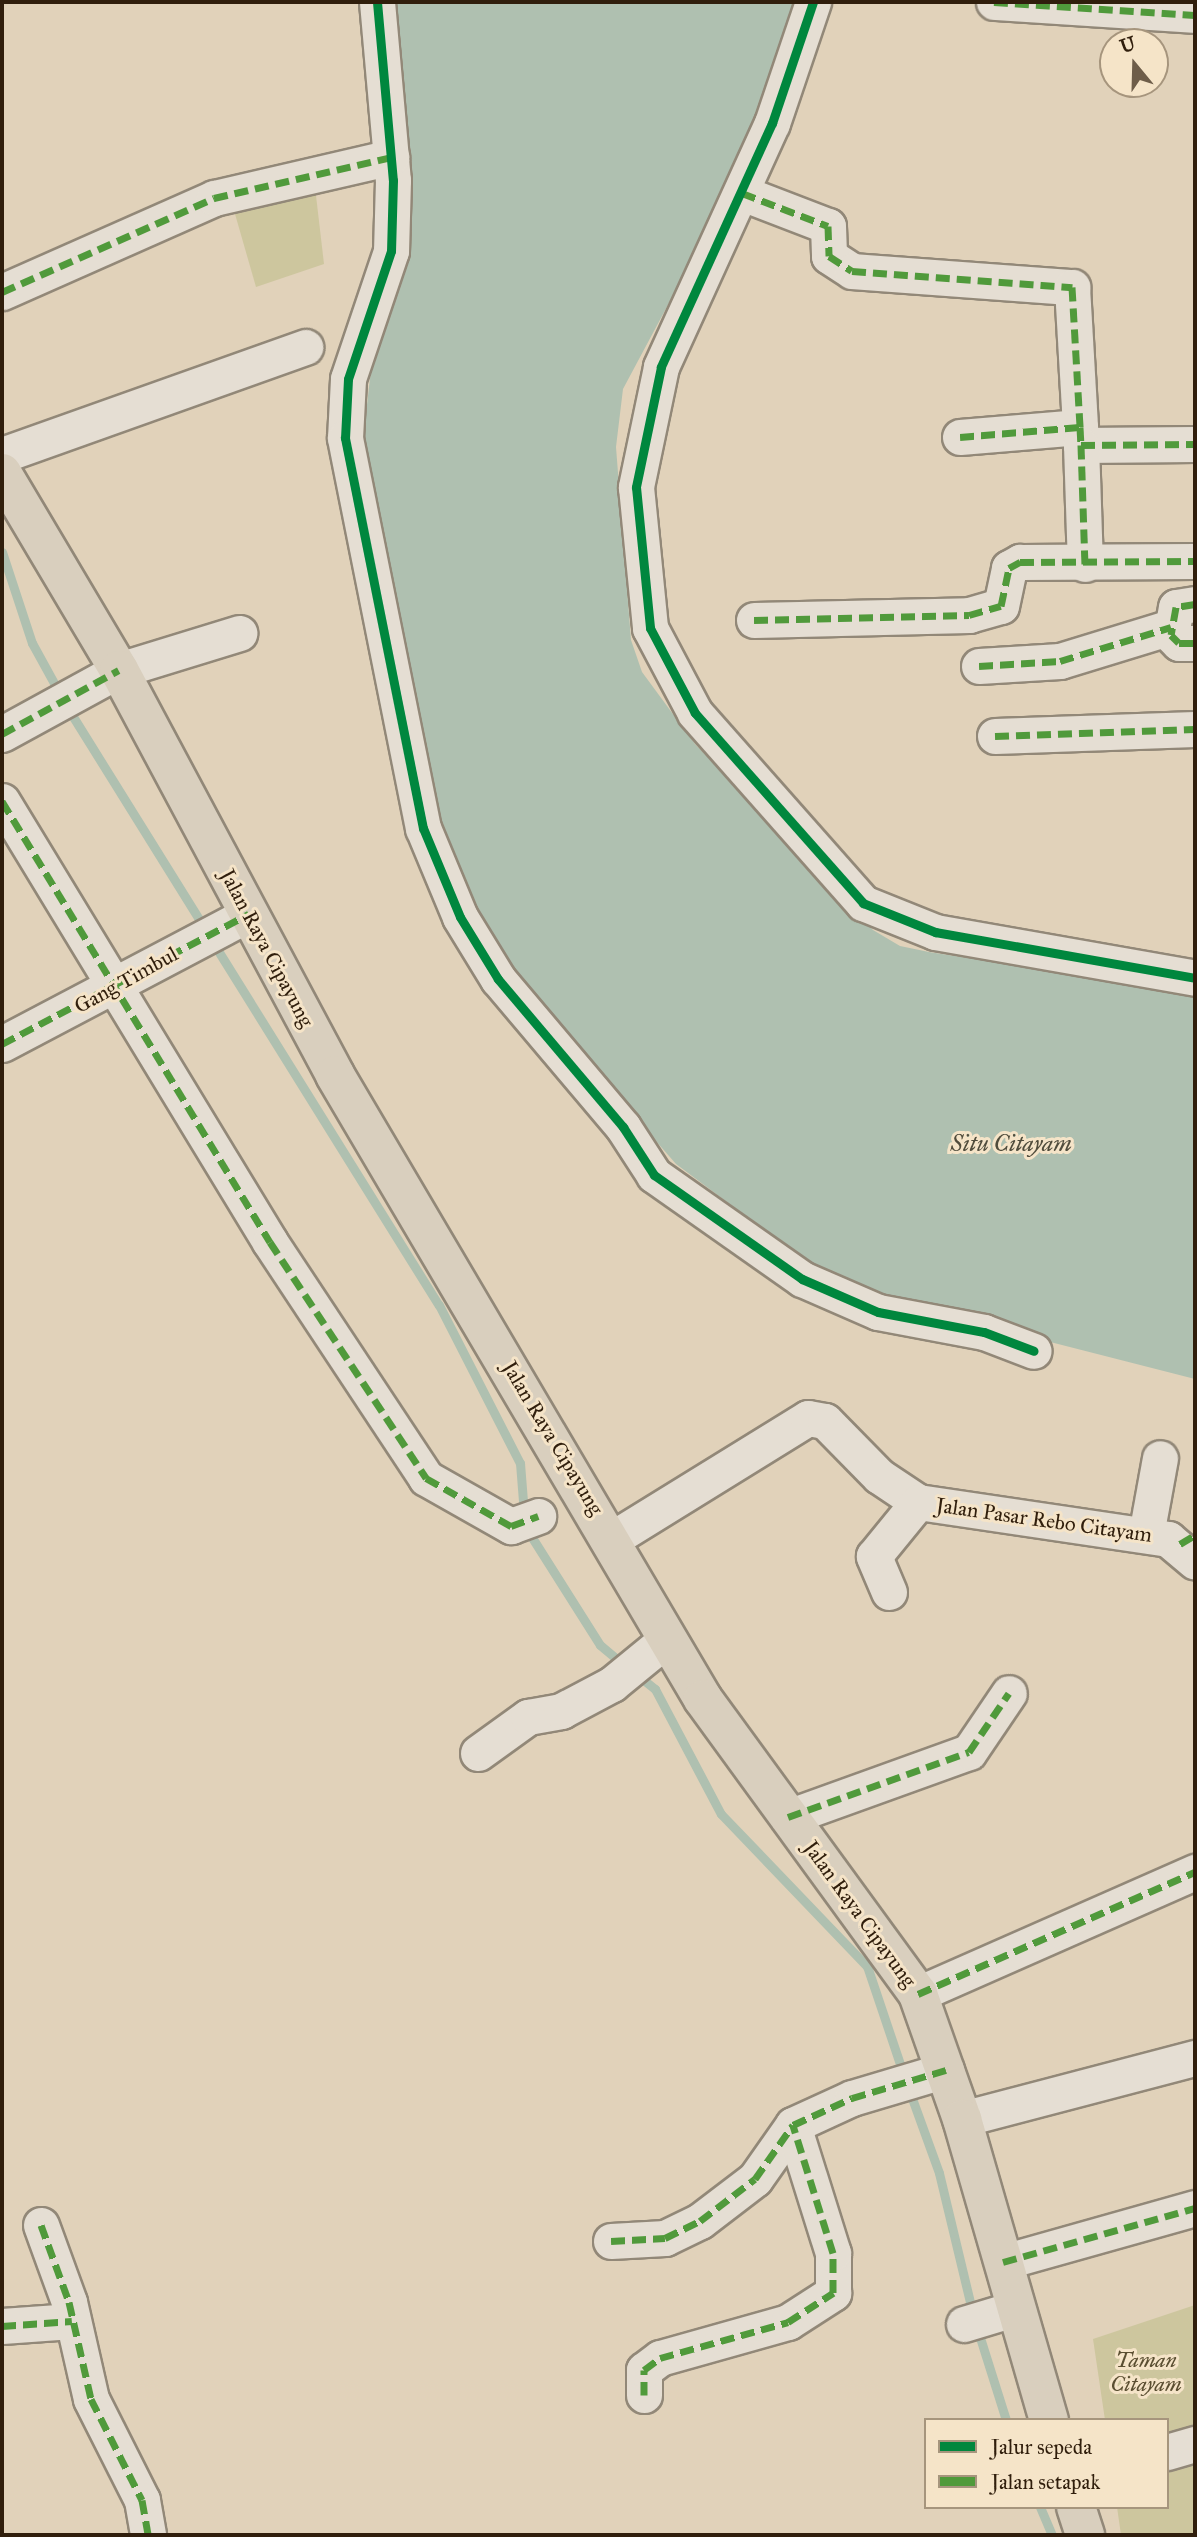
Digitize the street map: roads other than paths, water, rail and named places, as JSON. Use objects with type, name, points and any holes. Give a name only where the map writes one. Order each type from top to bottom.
[{"type":"main road","name":"Jalan Raya Cipayung","points":[[2,473],[118,670],[237,919],[335,1075],[612,1539],[653,1650],[788,1817],[918,1994],[917,2081],[962,2119],[1003,2262],[986,2318],[1048,2418]]},
{"type":"main road","points":[[1077,2509],[1085,2535]]},
{"type":"street","points":[[377,2],[391,157],[391,251],[348,379],[345,438],[423,828],[460,917],[498,979],[623,1127],[654,1175],[802,1279],[878,1312],[984,1332],[1034,1351]]},
{"type":"street","points":[[813,2],[742,193],[661,368],[636,487],[650,628],[695,713],[863,903],[935,932],[1195,978]]},
{"type":"street","points":[[994,2],[1195,15]]},
{"type":"street","points":[[2,292],[214,198],[391,157]]},
{"type":"street","points":[[742,193],[828,226],[829,256],[852,271],[1072,286],[1085,564]]},
{"type":"street","points":[[2,455],[305,347]]},
{"type":"street","points":[[960,437],[1081,436],[1195,444]]},
{"type":"street","points":[[754,620],[969,615],[1001,606],[1013,564],[1195,561]]},
{"type":"street","points":[[979,666],[1060,661],[1187,625]]},
{"type":"street","points":[[2,734],[118,670],[239,634]]},
{"type":"street","points":[[995,736],[1195,729]]},
{"type":"street","points":[[2,801],[123,981],[426,1478],[482,1516],[527,1520]]},
{"type":"street","name":"Gang Timbul","points":[[2,1044],[237,919]]},
{"type":"street","name":"Jalan Pasar Rebo Citayam","points":[[612,1539],[808,1419],[825,1421],[880,1476],[918,1502],[1146,1535],[1190,1547]]},
{"type":"street","points":[[1146,1535],[1160,1458]]},
{"type":"street","points":[[889,1592],[874,1556],[918,1502]]},
{"type":"street","points":[[478,1753],[528,1717],[561,1711],[612,1684],[653,1650]]},
{"type":"street","points":[[788,1817],[969,1752],[1009,1693]]},
{"type":"street","points":[[918,1994],[1195,1872]]},
{"type":"street","points":[[962,2119],[1195,2058]]},
{"type":"street","points":[[611,2241],[665,2238],[700,2221],[755,2179],[793,2125],[852,2098],[917,2081]]},
{"type":"street","points":[[644,2395],[644,2370],[660,2358],[788,2322],[833,2292],[833,2253],[793,2125]]},
{"type":"street","points":[[1003,2262],[1195,2207]]},
{"type":"street","points":[[41,2225],[72,2322],[91,2399],[142,2500],[148,2535]]},
{"type":"street","points":[[2,2326],[72,2322]]},
{"type":"street","points":[[1169,2451],[1195,2444]]},
{"type":"water","name":"Situ Citayam","points":[[396,2],[804,2],[709,228],[623,389],[616,447],[631,640],[642,672],[695,744],[873,930],[900,946],[929,952],[1195,993],[1195,1379],[843,1289],[676,1164],[515,980],[475,912],[438,827],[361,457],[400,117]]},
{"type":"waterway","points":[[2,552],[32,643],[60,694]]},
{"type":"waterway","points":[[67,707],[205,929]]},
{"type":"waterway","points":[[212,941],[439,1305],[520,1463],[524,1514]]},
{"type":"waterway","points":[[526,1528],[600,1645],[624,1665]]},
{"type":"waterway","points":[[635,1673],[655,1689],[721,1814],[867,1966],[904,2076]]},
{"type":"waterway","points":[[909,2090],[939,2173],[973,2315]]},
{"type":"waterway","points":[[977,2328],[1005,2418]]},
{"type":"waterway","points":[[1041,2509],[1052,2535]]},
{"type":"park label","name":"Taman Citayam","points":[[1146,2372]]}]
